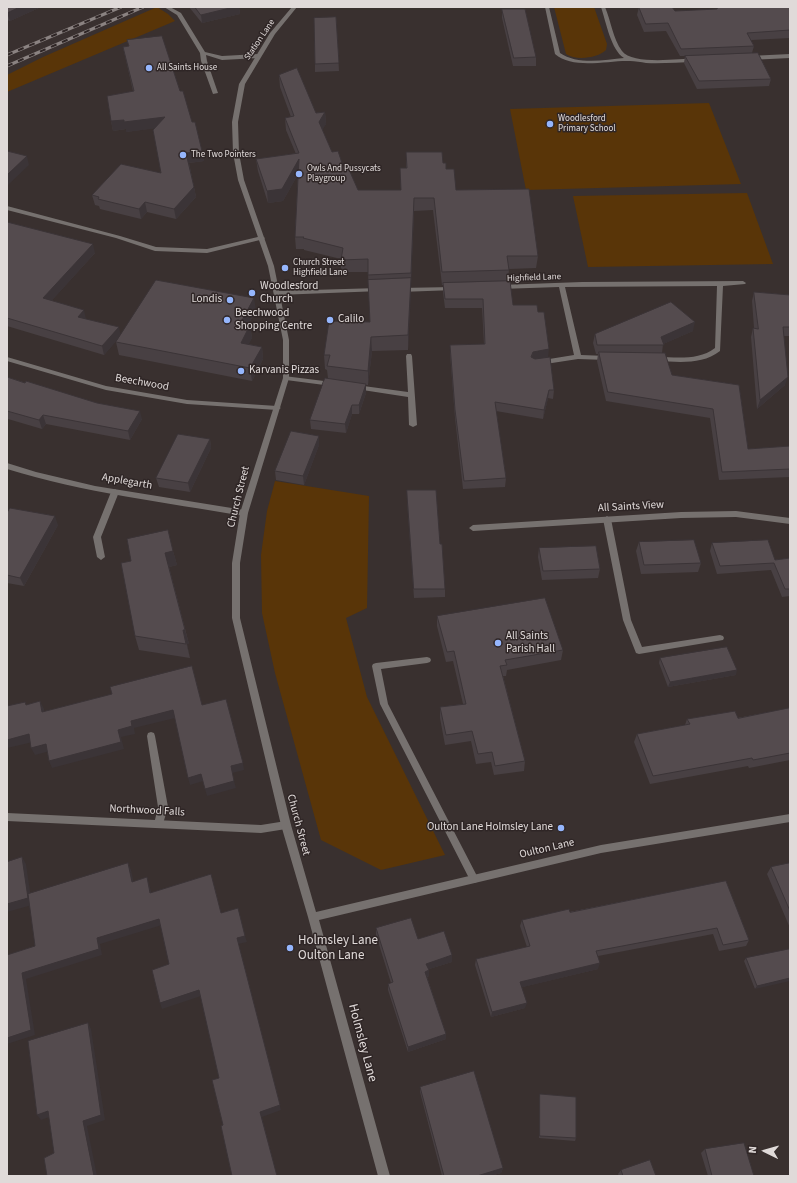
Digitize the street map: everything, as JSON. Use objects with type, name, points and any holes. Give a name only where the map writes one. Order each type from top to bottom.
[{"type":"street","name":"Station Lane","points":[[242,84],[273,33],[295,7]]},
{"type":"street","points":[[547,7],[558,54],[563,59],[573,61],[632,59],[647,61],[698,60]]},
{"type":"street","points":[[603,7],[620,53],[632,59]]},
{"type":"street","points":[[170,8],[179,14],[203,53],[204,61],[215,93]]},
{"type":"street","points":[[203,53],[222,58],[258,56]]},
{"type":"street","points":[[745,58],[790,56]]},
{"type":"street","name":"Church Street","points":[[242,84],[235,122],[236,153],[241,180],[262,238],[277,292],[286,340],[286,378],[244,513],[236,563],[236,618],[286,825],[313,917]]},
{"type":"street","points":[[7,208],[118,237],[155,249],[207,251],[262,238]]},
{"type":"street","name":"Highfield Lane","points":[[491,288],[582,284],[743,283]]},
{"type":"street","points":[[646,359],[703,358],[712,355],[718,349],[720,284]]},
{"type":"street","points":[[562,286],[578,357]]},
{"type":"street","points":[[396,290],[459,288]]},
{"type":"street","points":[[277,292],[388,290]]},
{"type":"street","points":[[409,356],[413,425]]},
{"type":"street","points":[[534,364],[578,357],[616,358]]},
{"type":"street","name":"Beechwood","points":[[7,359],[106,388],[187,402],[277,408]]},
{"type":"street","points":[[286,378],[341,385]]},
{"type":"street","points":[[348,386],[411,395]]},
{"type":"street","name":"Applegarth","points":[[7,466],[36,476],[115,492],[244,513]]},
{"type":"street","points":[[101,557],[97,537],[115,492]]},
{"type":"street","name":"All Saints View","points":[[472,528],[607,519],[736,514],[790,521]]},
{"type":"street","points":[[607,519],[627,620],[639,651],[720,638]]},
{"type":"street","points":[[426,660],[376,666],[384,704],[474,879]]},
{"type":"street","points":[[151,736],[163,807],[159,824]]},
{"type":"street","name":"Northwood Falls","points":[[7,817],[261,829],[286,825]]},
{"type":"street","name":"Oulton Lane","points":[[313,917],[601,849],[790,818]]},
{"type":"street","name":"Holmsley Lane","points":[[313,917],[384,1176]]},
{"type":"shaded area","points":[[157,7],[168,14],[175,21],[7,92],[7,75],[43,57]]},
{"type":"shaded area","points":[[554,7],[594,7],[607,44],[606,50],[598,55],[587,58],[575,57],[566,54]]},
{"type":"shaded area","points":[[709,103],[741,184],[526,190],[510,109]]},
{"type":"shaded area","points":[[747,193],[773,264],[588,267],[573,196]]},
{"type":"shaded area","points":[[275,481],[369,496],[367,608],[346,618],[367,697],[445,855],[381,870],[321,840],[275,673],[262,613],[261,555],[267,511]]},
{"type":"building","points":[[7,7],[20,7],[7,13]]},
{"type":"building","points":[[195,7],[234,7],[201,15]]},
{"type":"building","points":[[639,7],[672,7],[675,11],[717,9],[718,7],[790,7],[790,30],[747,33],[754,46],[681,49],[668,23],[646,24]]},
{"type":"building","points":[[502,9],[525,9],[536,57],[514,58]]},
{"type":"building","points":[[336,17],[339,63],[315,64],[314,18]]},
{"type":"building","points":[[162,36],[180,91],[183,91],[192,122],[195,122],[202,151],[186,153],[194,187],[174,209],[145,202],[139,209],[98,199],[99,197],[92,195],[121,164],[161,173],[153,130],[165,117],[124,122],[124,120],[111,121],[107,96],[134,91],[123,47],[129,46],[127,40]]},
{"type":"building","points":[[758,53],[771,79],[699,81],[685,56]]},
{"type":"building","points":[[297,68],[316,113],[325,112],[319,122],[332,152],[338,151],[343,166],[347,165],[358,190],[401,190],[400,168],[407,168],[406,152],[442,152],[443,163],[446,163],[446,169],[454,169],[456,190],[529,189],[538,256],[507,256],[509,270],[442,272],[434,198],[414,198],[411,273],[368,275],[368,259],[341,260],[343,248],[303,238],[304,237],[295,237],[299,159],[282,189],[267,191],[256,159],[299,153],[285,118],[294,116],[279,75]]},
{"type":"building","points":[[7,151],[27,156],[7,175]]},
{"type":"building","points":[[7,222],[93,244],[43,298],[84,310],[78,317],[119,327],[102,346],[7,318]]},
{"type":"building","points":[[411,278],[408,335],[371,337],[368,371],[327,366],[330,355],[324,355],[329,321],[370,322],[368,280]]},
{"type":"building","points":[[156,280],[254,298],[240,324],[250,325],[241,343],[262,347],[250,368],[116,342]]},
{"type":"building","points":[[510,281],[513,305],[537,305],[538,312],[544,312],[549,349],[533,352],[531,357],[535,359],[550,357],[554,390],[549,390],[544,410],[495,402],[506,478],[464,481],[455,410],[450,345],[485,344],[483,299],[445,299],[443,283]]},
{"type":"building","points":[[754,292],[790,295],[790,327],[783,327],[788,377],[760,400],[753,328],[758,329]]},
{"type":"building","points":[[671,302],[695,322],[661,337],[664,345],[597,345],[595,334]]},
{"type":"building","points":[[599,352],[665,353],[672,375],[739,385],[748,449],[790,446],[790,469],[722,472],[713,409],[608,392]]},
{"type":"building","points":[[7,377],[25,383],[26,381],[97,403],[140,411],[128,431],[43,415],[39,420],[7,411]]},
{"type":"building","points":[[325,378],[366,384],[359,405],[352,405],[345,424],[310,420]]},
{"type":"building","points":[[291,431],[319,436],[303,476],[275,471]]},
{"type":"building","points":[[178,434],[210,439],[188,483],[156,478]]},
{"type":"building","points":[[407,490],[436,490],[445,589],[414,589]]},
{"type":"building","points":[[10,508],[55,516],[20,578],[7,575],[7,513]]},
{"type":"building","points":[[168,530],[173,551],[165,553],[185,630],[183,630],[186,644],[135,636],[121,563],[131,561],[127,539]]},
{"type":"building","points":[[694,540],[701,563],[644,565],[639,542]]},
{"type":"building","points":[[768,540],[775,560],[790,558],[790,589],[785,589],[774,563],[720,566],[712,543]]},
{"type":"building","points":[[596,546],[600,569],[543,571],[539,548]]},
{"type":"building","points":[[545,598],[563,650],[505,660],[507,665],[500,666],[525,761],[495,766],[492,752],[478,754],[472,731],[446,735],[440,707],[466,704],[454,651],[447,652],[437,616]]},
{"type":"building","points":[[727,647],[737,670],[670,682],[660,658]]},
{"type":"building","points":[[192,666],[202,705],[226,699],[243,763],[231,766],[234,781],[205,789],[201,774],[188,778],[173,710],[131,721],[132,726],[118,730],[121,742],[49,761],[46,744],[31,748],[29,734],[7,740],[7,706],[25,702],[26,705],[40,701],[42,712],[112,694],[110,687]]},
{"type":"building","points":[[790,708],[790,753],[753,760],[752,758],[653,776],[637,734],[690,724],[687,719],[735,711],[738,718]]},
{"type":"building","points":[[22,857],[28,898],[7,904],[7,862]]},
{"type":"building","points":[[128,863],[132,882],[147,877],[150,893],[211,874],[221,913],[238,908],[245,936],[237,938],[280,1105],[260,1112],[277,1176],[232,1176],[221,1126],[223,1125],[212,1080],[219,1078],[199,990],[160,1003],[152,970],[169,964],[159,919],[97,938],[99,949],[22,973],[31,1030],[7,1038],[7,955],[35,946],[28,894]]},
{"type":"building","points":[[790,863],[790,911],[771,867]]},
{"type":"building","points":[[726,881],[749,940],[723,945],[717,928],[596,951],[600,963],[520,982],[527,1003],[492,1012],[476,959],[530,946],[522,920],[569,909],[570,912]]},
{"type":"building","points":[[411,918],[418,939],[444,931],[452,955],[426,964],[429,970],[425,972],[446,1034],[408,1047],[388,984],[393,982],[376,928]]},
{"type":"building","points":[[790,949],[790,978],[757,986],[746,958]]},
{"type":"building","points":[[88,1023],[101,1115],[83,1121],[94,1176],[47,1176],[44,1158],[54,1153],[48,1111],[37,1115],[28,1041]]},
{"type":"building","points":[[474,1071],[503,1168],[477,1176],[444,1176],[420,1087]]},
{"type":"building","points":[[540,1094],[576,1097],[576,1138],[540,1136]]},
{"type":"building","points":[[744,1143],[754,1176],[712,1176],[705,1149]]},
{"type":"building","points":[[650,1160],[656,1176],[623,1176],[621,1170]]},
{"type":"railway","points":[[7,55],[121,7]]},
{"type":"railway","points":[[7,66],[143,7]]},
{"type":"place","name":"All Saints House","points":[[149,68]]},
{"type":"place","name":"Woodlesford Primary School","points":[[550,124]]},
{"type":"place","name":"The Two Pointers","points":[[183,155]]},
{"type":"place","name":"Owls And Pussycats Playgroup","points":[[299,174]]},
{"type":"place","name":"Church Street Highfield Lane","points":[[285,268]]},
{"type":"place","name":"Woodlesford Church","points":[[252,293]]},
{"type":"place","name":"Londis","points":[[230,300]]},
{"type":"place","name":"Beechwood Shopping Centre","points":[[227,320]]},
{"type":"place","name":"Calilo","points":[[330,320]]},
{"type":"place","name":"Karvanis Pizzas","points":[[241,371]]},
{"type":"place","name":"All Saints Parish Hall","points":[[498,643]]},
{"type":"place","name":"Oulton Lane Holmsley Lane","points":[[561,828]]},
{"type":"place","name":"Holmsley Lane Oulton Lane","points":[[290,948]]}]
